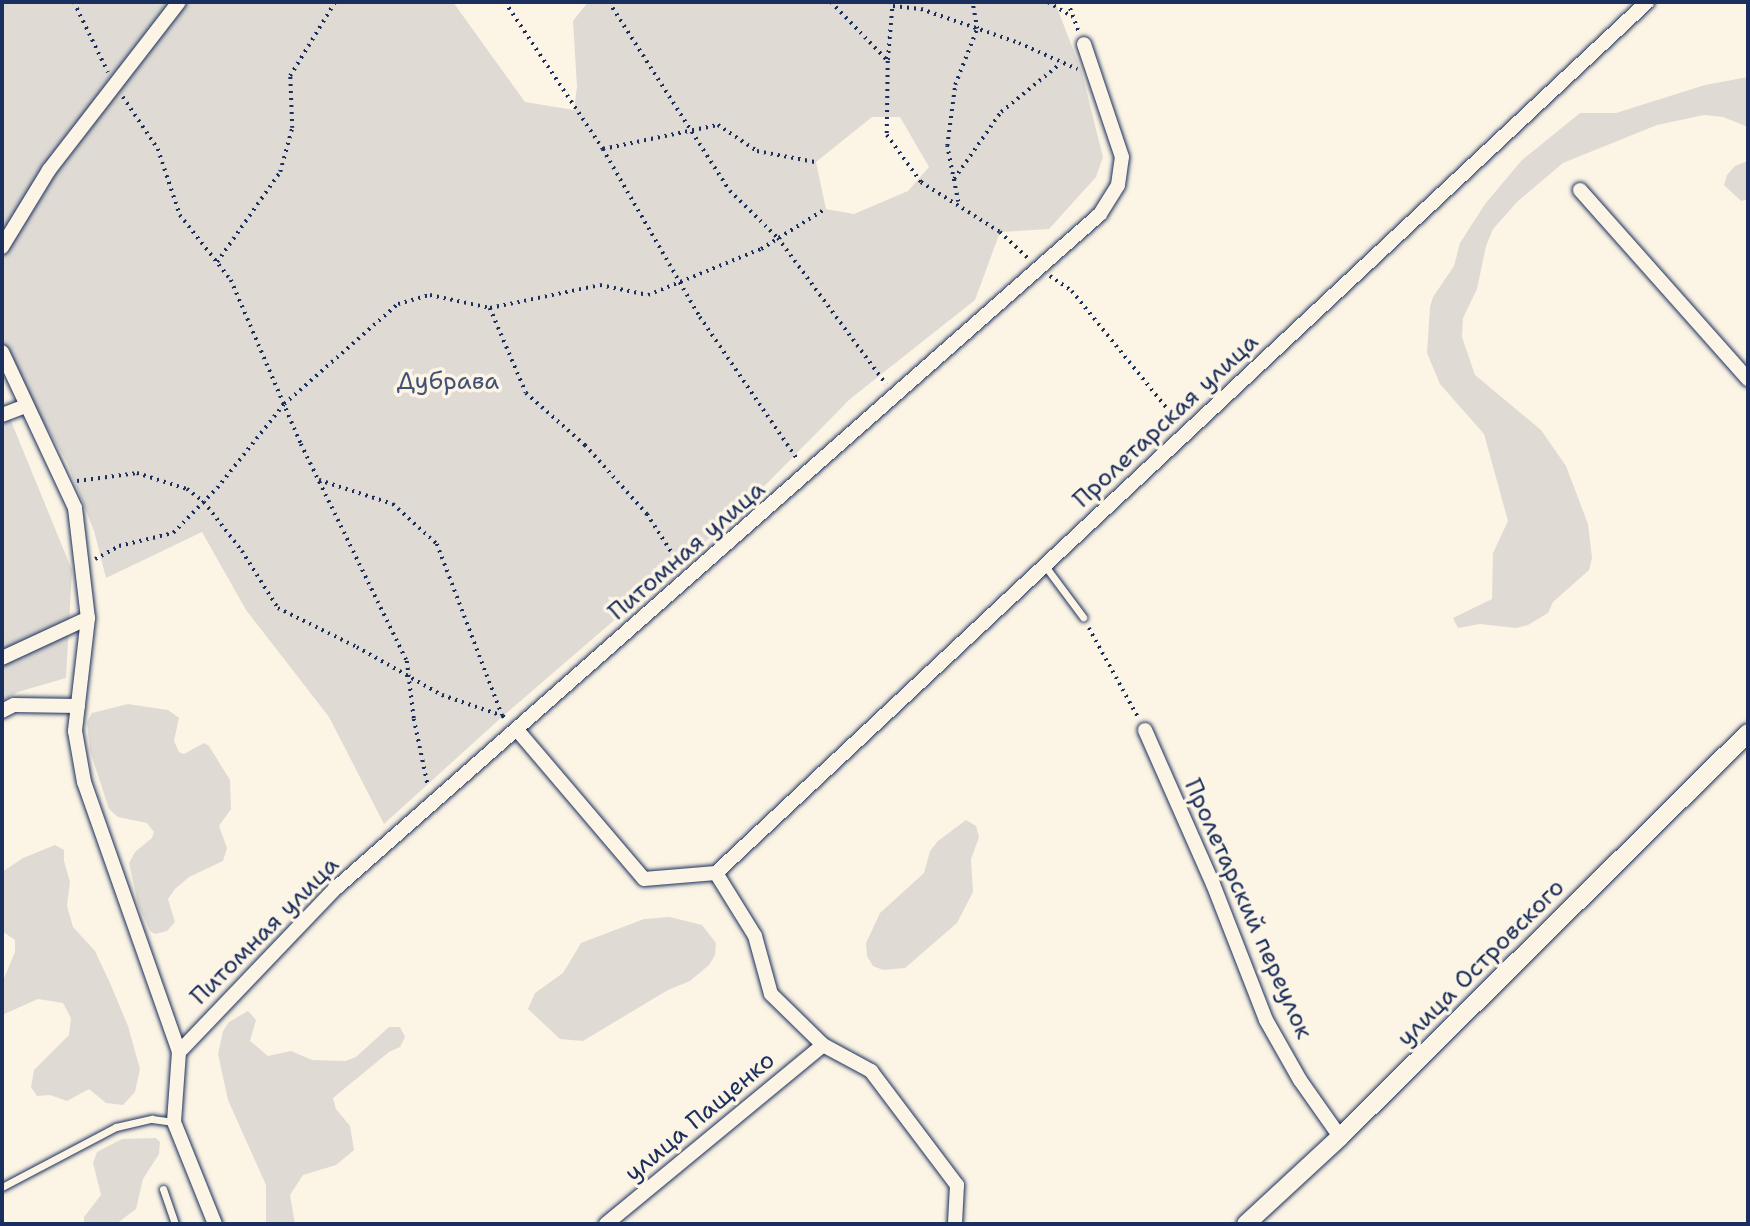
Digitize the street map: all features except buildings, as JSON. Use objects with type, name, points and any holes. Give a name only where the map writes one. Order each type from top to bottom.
[{"type":"street","points":[[2,247],[48,170],[179,2]]},
{"type":"street","name":"Пролетарская улица","points":[[716,873],[1647,2]]},
{"type":"street","name":"Питомная улица","points":[[178,1052],[335,889],[518,731],[1037,267],[1100,214],[1118,184],[1122,157],[1084,44]]},
{"type":"street","points":[[1580,190],[1748,379]]},
{"type":"street","points":[[2,352],[75,508],[84,565],[88,618],[75,731],[84,782],[178,1052],[173,1122],[215,1224]]},
{"type":"street","points":[[2,415],[26,406]]},
{"type":"street","points":[[2,658],[88,618]]},
{"type":"street","points":[[2,711],[14,705],[78,706]]},
{"type":"street","name":"Пролетарский переулок","points":[[1145,730],[1213,884],[1266,1020],[1300,1080],[1340,1137]]},
{"type":"street","points":[[518,731],[644,879],[716,873],[755,936],[771,994],[823,1045],[871,1071],[957,1185],[956,1224]]},
{"type":"street","name":"улица Островского","points":[[1246,1224],[1340,1137],[1748,733]]},
{"type":"street","name":"улица Пащенко","points":[[606,1224],[823,1045]]},
{"type":"lane","points":[[1044,565],[1083,617]]},
{"type":"lane","points":[[2,1187],[116,1127],[152,1119],[173,1122]]},
{"type":"lane","points":[[2,1178],[11,1182]]},
{"type":"lane","points":[[163,1189],[175,1224]]},
{"type":"path","points":[[74,2],[115,85],[158,149],[180,215],[231,280],[319,481],[407,660],[432,805]]},
{"type":"path","points":[[505,2],[603,149],[700,317],[808,474]]},
{"type":"path","points":[[831,2],[888,61]]},
{"type":"path","points":[[958,202],[947,146],[955,85],[977,29],[972,2]]},
{"type":"path","points":[[1048,2],[1073,17]]},
{"type":"path","points":[[1068,2],[1084,44]]},
{"type":"path","points":[[217,262],[280,172],[292,128],[290,76],[333,3]]},
{"type":"path","points":[[610,3],[730,191],[778,238],[895,396]]},
{"type":"path","points":[[1095,77],[1019,43],[921,9],[892,3],[887,135],[922,182],[958,202],[1000,232],[1037,267],[1072,291],[1187,432]]},
{"type":"path","points":[[953,180],[1001,112],[1061,63]]},
{"type":"path","points":[[603,149],[718,125],[757,152],[816,162]]},
{"type":"path","points":[[84,565],[119,546],[173,533],[204,502],[284,404],[397,304],[430,295],[490,308],[600,285],[648,295],[761,249],[825,209]]},
{"type":"path","points":[[490,308],[526,393],[586,445],[647,514],[689,579]]},
{"type":"path","points":[[75,481],[136,473],[187,489],[204,502],[242,551],[278,608],[358,647],[442,695],[503,716]]},
{"type":"path","points":[[319,481],[393,504],[438,544],[503,716],[518,731]]},
{"type":"path","points":[[1083,617],[1145,730]]},
{"type":"green space","name":"Дубрава","points":[[2,2],[453,2],[525,102],[574,110],[577,87],[573,21],[588,2],[1055,2],[1082,73],[1103,157],[1096,177],[1049,229],[1000,232],[975,300],[850,399],[734,517],[503,716],[384,824],[329,717],[246,610],[202,532],[106,578],[94,531],[67,462],[2,352]],"holes":[[[872,117],[900,117],[929,167],[908,191],[854,214],[826,209],[816,162]]]},
{"type":"green space","points":[[1748,77],[1748,127],[1723,117],[1704,115],[1657,125],[1563,163],[1518,201],[1493,229],[1486,246],[1477,289],[1463,318],[1462,337],[1475,375],[1541,430],[1566,466],[1588,524],[1592,558],[1589,570],[1553,602],[1548,613],[1528,625],[1516,628],[1480,624],[1458,628],[1453,618],[1492,599],[1493,553],[1508,521],[1484,434],[1440,384],[1427,353],[1433,297],[1454,266],[1460,243],[1485,204],[1522,160],[1580,113],[1616,113],[1705,85]]},
{"type":"green space","points":[[1748,161],[1748,199],[1741,201],[1724,185],[1727,175],[1735,166]]},
{"type":"green space","points":[[2,399],[72,570],[66,678],[18,692],[2,701]]},
{"type":"green space","points":[[128,704],[168,710],[179,718],[174,741],[179,752],[184,754],[204,743],[209,746],[230,780],[231,809],[219,826],[227,848],[223,861],[189,877],[175,889],[168,899],[175,922],[167,931],[155,934],[150,931],[138,904],[129,863],[135,852],[152,838],[154,832],[147,823],[118,817],[109,809],[90,751],[87,722],[92,713]]},
{"type":"green space","points":[[966,820],[976,826],[979,837],[971,859],[973,892],[957,923],[905,968],[883,970],[873,966],[867,956],[866,943],[880,913],[924,873],[930,851],[938,841]]},
{"type":"green space","points":[[55,845],[64,850],[70,882],[67,906],[73,927],[95,951],[128,1026],[140,1069],[135,1092],[123,1105],[106,1103],[89,1089],[67,1101],[50,1095],[37,1096],[31,1087],[34,1070],[69,1035],[71,1018],[63,1003],[38,999],[2,1015],[2,983],[15,952],[15,940],[2,931],[2,872],[23,858]]},
{"type":"green space","points":[[670,917],[702,925],[716,943],[715,955],[709,965],[690,981],[668,990],[583,1041],[560,1039],[528,1009],[535,993],[563,973],[581,943],[644,919]]},
{"type":"green space","points":[[248,1011],[256,1020],[250,1041],[268,1056],[291,1051],[312,1060],[345,1061],[356,1057],[389,1027],[400,1027],[405,1037],[400,1047],[389,1052],[333,1098],[336,1109],[350,1126],[354,1150],[336,1165],[303,1175],[290,1195],[295,1224],[266,1224],[266,1185],[228,1100],[218,1054],[223,1031],[229,1022]]},
{"type":"green space","points":[[156,1138],[160,1142],[159,1154],[143,1179],[136,1209],[116,1224],[84,1224],[84,1217],[101,1195],[93,1163],[97,1152],[122,1139]]}]
